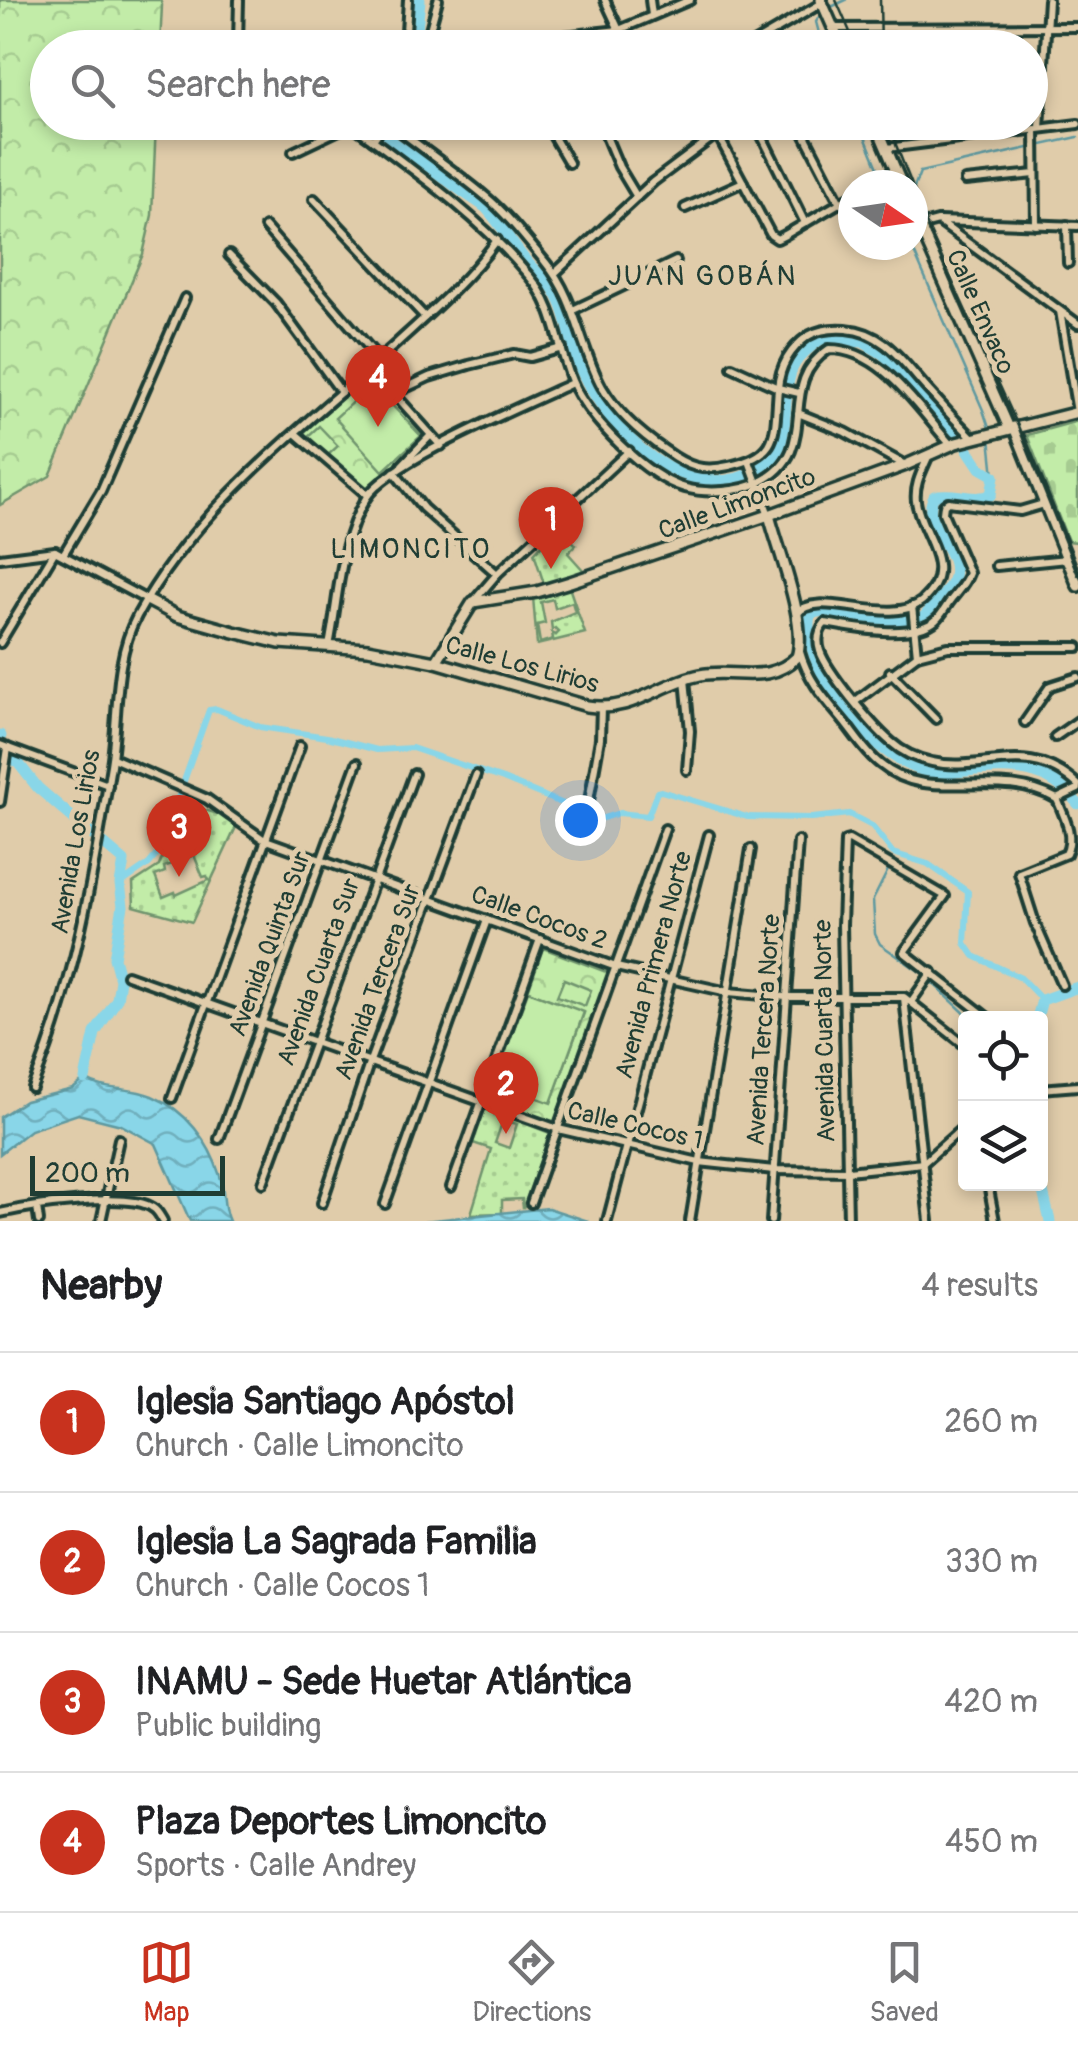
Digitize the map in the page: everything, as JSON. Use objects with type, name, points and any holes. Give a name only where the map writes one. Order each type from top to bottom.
[{"type":"street","points":[[238,0],[238,30]]},
{"type":"street","points":[[406,30],[408,0]]},
{"type":"street","points":[[430,30],[438,0]]},
{"type":"street","points":[[605,0],[619,30],[690,0]]},
{"type":"street","points":[[650,0],[652,15]]},
{"type":"street","points":[[1047,30],[1048,0]]},
{"type":"street","points":[[779,30],[824,6],[835,28],[1078,27]]},
{"type":"street","points":[[1048,129],[1078,124]]},
{"type":"street","points":[[293,152],[318,140]]},
{"type":"street","points":[[373,140],[497,240],[534,281],[550,307],[572,383],[600,424],[652,470],[686,489],[706,492],[756,480],[774,472],[793,451],[798,413],[779,375],[790,352],[816,331],[834,328],[865,332],[880,340],[971,438]]},
{"type":"street","points":[[410,140],[498,208],[556,274],[602,386],[630,422],[652,442],[696,469],[750,462],[763,455],[770,446],[788,390],[828,349],[861,356],[884,370],[954,444]]},
{"type":"street","points":[[556,140],[569,163]]},
{"type":"street","points":[[607,140],[637,197]]},
{"type":"street","points":[[556,274],[637,197],[709,140]]},
{"type":"street","points":[[720,140],[771,236],[777,238],[838,204]]},
{"type":"street","points":[[764,140],[805,223]]},
{"type":"street","points":[[807,140],[838,199]]},
{"type":"street","points":[[883,140],[887,170]]},
{"type":"street","points":[[886,148],[957,140]]},
{"type":"street","points":[[1036,224],[1037,140]]},
{"type":"street","points":[[964,181],[1035,174]]},
{"type":"street","points":[[684,208],[743,182]]},
{"type":"street","points":[[314,199],[426,317]]},
{"type":"street","points":[[938,221],[1078,324]]},
{"type":"street","points":[[928,224],[1078,226]]},
{"type":"street","points":[[1066,225],[1068,263]]},
{"type":"street","points":[[264,226],[380,359]]},
{"type":"street","name":"Avenida Los Lirios","points":[[32,1088],[72,973],[94,874],[127,638],[147,600],[196,532],[252,472],[426,317],[497,240]]},
{"type":"street","name":"Calle Envaco","points":[[928,244],[1078,586]]},
{"type":"street","points":[[229,256],[276,303],[341,392]]},
{"type":"street","points":[[573,310],[676,261]]},
{"type":"street","points":[[0,644],[100,491],[185,298]]},
{"type":"street","points":[[1060,311],[1078,412]]},
{"type":"street","points":[[395,393],[429,376],[514,354],[530,357],[562,348]]},
{"type":"street","points":[[732,367],[788,390]]},
{"type":"street","points":[[371,368],[441,446]]},
{"type":"street","points":[[394,472],[572,383]]},
{"type":"street","name":"Calle Limoncito","points":[[473,602],[570,582],[769,515],[971,438],[1078,412]]},
{"type":"street","points":[[798,413],[906,465]]},
{"type":"street","points":[[295,434],[368,495]]},
{"type":"street","points":[[329,647],[348,539],[368,495],[432,435]]},
{"type":"street","points":[[436,662],[473,602],[497,574],[630,451]]},
{"type":"street","points":[[796,616],[804,606],[814,603],[856,610],[912,606],[930,590],[938,568],[916,496],[928,457]]},
{"type":"street","points":[[750,462],[769,515],[796,616],[800,649],[813,684],[880,765],[930,785],[1024,784],[1056,798],[1066,821],[1070,845],[1066,854],[1019,873],[1035,924],[1062,985]]},
{"type":"street","points":[[394,472],[423,508],[497,574]]},
{"type":"street","points":[[1044,504],[1020,511],[944,504],[944,514],[969,574],[935,621],[914,630],[862,630],[825,623],[821,626],[820,651],[856,702],[891,742],[908,754],[934,763],[1004,758],[1061,770],[1078,787],[1056,798]]},
{"type":"street","points":[[0,558],[59,552],[147,600]]},
{"type":"street","points":[[996,566],[1067,560]]},
{"type":"street","name":"Calle Los Lirios","points":[[147,600],[177,616],[234,632],[279,642],[368,649],[436,662],[600,708],[642,699],[686,679],[712,673],[766,674],[787,666],[800,649]]},
{"type":"street","points":[[912,606],[916,656]]},
{"type":"street","points":[[856,702],[890,672],[916,656],[948,646],[1078,648]]},
{"type":"street","points":[[890,672],[936,719]]},
{"type":"street","points":[[1025,722],[1050,686],[1078,677]]},
{"type":"street","points":[[686,679],[690,731],[687,770]]},
{"type":"street","points":[[588,812],[600,738],[600,708]]},
{"type":"street","points":[[1055,737],[1078,721]]},
{"type":"street","points":[[172,1098],[300,746]]},
{"type":"street","points":[[0,802],[4,747],[108,785]]},
{"type":"street","name":"Calle Cocos 2","points":[[112,758],[207,799],[266,840],[616,966],[728,992],[786,998],[907,1000]]},
{"type":"street","name":"Avenida Quinta Sur","points":[[219,1139],[356,763]]},
{"type":"street","name":"Avenida Cuarta Sur","points":[[263,1183],[414,774]]},
{"type":"street","name":"Avenida Tercera Sur","points":[[322,1204],[370,1060],[476,776]]},
{"type":"street","points":[[531,1203],[665,829]]},
{"type":"street","name":"Avenida Primera Norte","points":[[607,1221],[709,836]]},
{"type":"street","name":"Avenida Cuarta Norte","points":[[848,1221],[842,925],[845,840],[945,896],[904,952],[932,972]]},
{"type":"street","name":"Avenida Tercera Norte","points":[[770,1221],[798,841]]},
{"type":"street","points":[[690,1221],[751,849]]},
{"type":"street","points":[[385,1204],[487,920]]},
{"type":"street","points":[[451,1187],[540,939]]},
{"type":"street","points":[[929,1221],[907,1000],[932,972],[979,1011]]},
{"type":"street","name":"Calle Cocos 1","points":[[127,975],[558,1129],[627,1147],[700,1162],[774,1170],[848,1171],[923,1163]]},
{"type":"street","points":[[907,1000],[958,1040]]},
{"type":"street","points":[[1048,1088],[1078,1086]]},
{"type":"street","points":[[923,1163],[958,1132]]},
{"type":"street","points":[[101,1221],[120,1139]]},
{"type":"street","points":[[989,1191],[995,1221]]},
{"type":"street","points":[[0,1213],[103,1200],[151,1206],[163,1221]]},
{"type":"street","points":[[37,1206],[39,1221]]},
{"type":"green space","points":[[0,0],[160,0],[161,30],[30,30],[30,140],[155,140],[152,215],[143,254],[50,476],[0,505]]},
{"type":"green space","points":[[370,373],[428,435],[368,492],[301,435]]},
{"type":"green space","points":[[372,384],[421,436],[383,471],[335,418]]},
{"type":"green space","points":[[1078,421],[1078,542],[1068,541],[1027,435]]},
{"type":"green space","points":[[319,426],[338,446],[327,456],[308,436]]},
{"type":"green space","points":[[557,524],[576,545],[568,553],[585,572],[544,584],[534,553],[543,544],[539,540]]},
{"type":"green space","points":[[569,587],[585,633],[537,645],[533,597]],"holes":[[[553,599],[555,608],[572,602],[575,612],[551,622],[552,630],[559,632],[552,633],[553,639],[540,643],[537,625],[545,623],[541,602]]]},
{"type":"green space","points":[[183,803],[221,815],[236,827],[192,922],[134,906],[133,883],[159,866]],"holes":[[[194,855],[203,877],[209,880],[163,897],[155,876],[165,872],[164,867]]]},
{"type":"green space","points":[[543,948],[609,973],[554,1123],[488,1099],[494,1082],[551,1102],[584,1013],[528,991]]},
{"type":"green space","points":[[564,979],[591,990],[585,1006],[557,996]]},
{"type":"green space","points":[[528,991],[584,1012],[551,1103],[494,1082]]},
{"type":"green space","points":[[483,1107],[550,1133],[523,1208],[522,1199],[502,1200],[502,1213],[471,1214],[491,1149],[470,1142]],"holes":[[[503,1120],[517,1124],[509,1148],[495,1143]]]},
{"type":"water","points":[[85,1079],[152,1096],[186,1118],[215,1163],[229,1221],[190,1221],[156,1144],[121,1125],[78,1114],[30,1130],[0,1154],[0,1117],[25,1101],[73,1089]]},
{"type":"water","points":[[548,1208],[588,1221],[424,1221]]},
{"type":"waterway","points":[[417,30],[420,0]]},
{"type":"waterway","points":[[829,8],[846,0]]},
{"type":"waterway","points":[[818,30],[816,22],[822,12]]},
{"type":"waterway","points":[[928,170],[1078,137]]},
{"type":"waterway","points":[[389,140],[486,208],[554,290],[581,370],[611,418],[631,440],[678,472],[704,480],[732,479],[771,460],[782,438],[793,367],[821,339],[863,342],[883,354],[958,435],[980,468],[994,476],[991,495],[934,496],[932,518],[955,569],[947,590],[922,619],[872,622],[823,611],[810,614],[810,637],[817,663],[829,688],[867,735],[889,754],[913,767],[939,773],[1028,771],[1054,781],[1078,804]]},
{"type":"waterway","points":[[866,140],[879,170]]},
{"type":"waterway","points":[[918,260],[983,410],[994,476]]},
{"type":"waterway","points":[[120,884],[159,852],[209,710],[217,709],[260,727],[327,737],[377,750],[412,748],[503,779],[600,819],[619,813],[648,816],[657,792],[661,791],[747,817],[849,814],[872,826],[893,853],[928,864],[968,892],[965,943],[974,956],[1021,978],[1042,1000]]},
{"type":"waterway","points":[[15,759],[38,788],[95,837]]},
{"type":"waterway","points":[[85,1079],[95,1033],[117,999],[120,980],[114,958],[123,906],[120,884],[124,861],[104,844]]},
{"type":"waterway","points":[[889,868],[873,900],[875,934],[880,944],[923,974],[963,1011]]},
{"type":"waterway","points":[[1039,1011],[1042,1000],[1078,987]]},
{"type":"waterway","points":[[1043,1191],[1050,1221]]},
{"type":"railway","points":[[836,0],[849,30]]},
{"type":"railway","points":[[880,0],[881,30]]},
{"type":"railway","points":[[895,140],[906,170]]},
{"type":"railway","points":[[928,227],[1018,426],[1078,575]]},
{"type":"place","name":"Plaza Deportes Limoncito","points":[[378,427]]},
{"type":"place","name":"Iglesia Santiago Apóstol","points":[[551,569]]},
{"type":"place","name":"INAMU - Sede Huetar Atlántica","points":[[179,877]]},
{"type":"place","name":"Iglesia La Sagrada Familia","points":[[506,1134]]},
{"type":"district","name":"JUAN GOBÁN","points":[[703,276]]},
{"type":"district","name":"LIMONCITO","points":[[411,549]]}]
